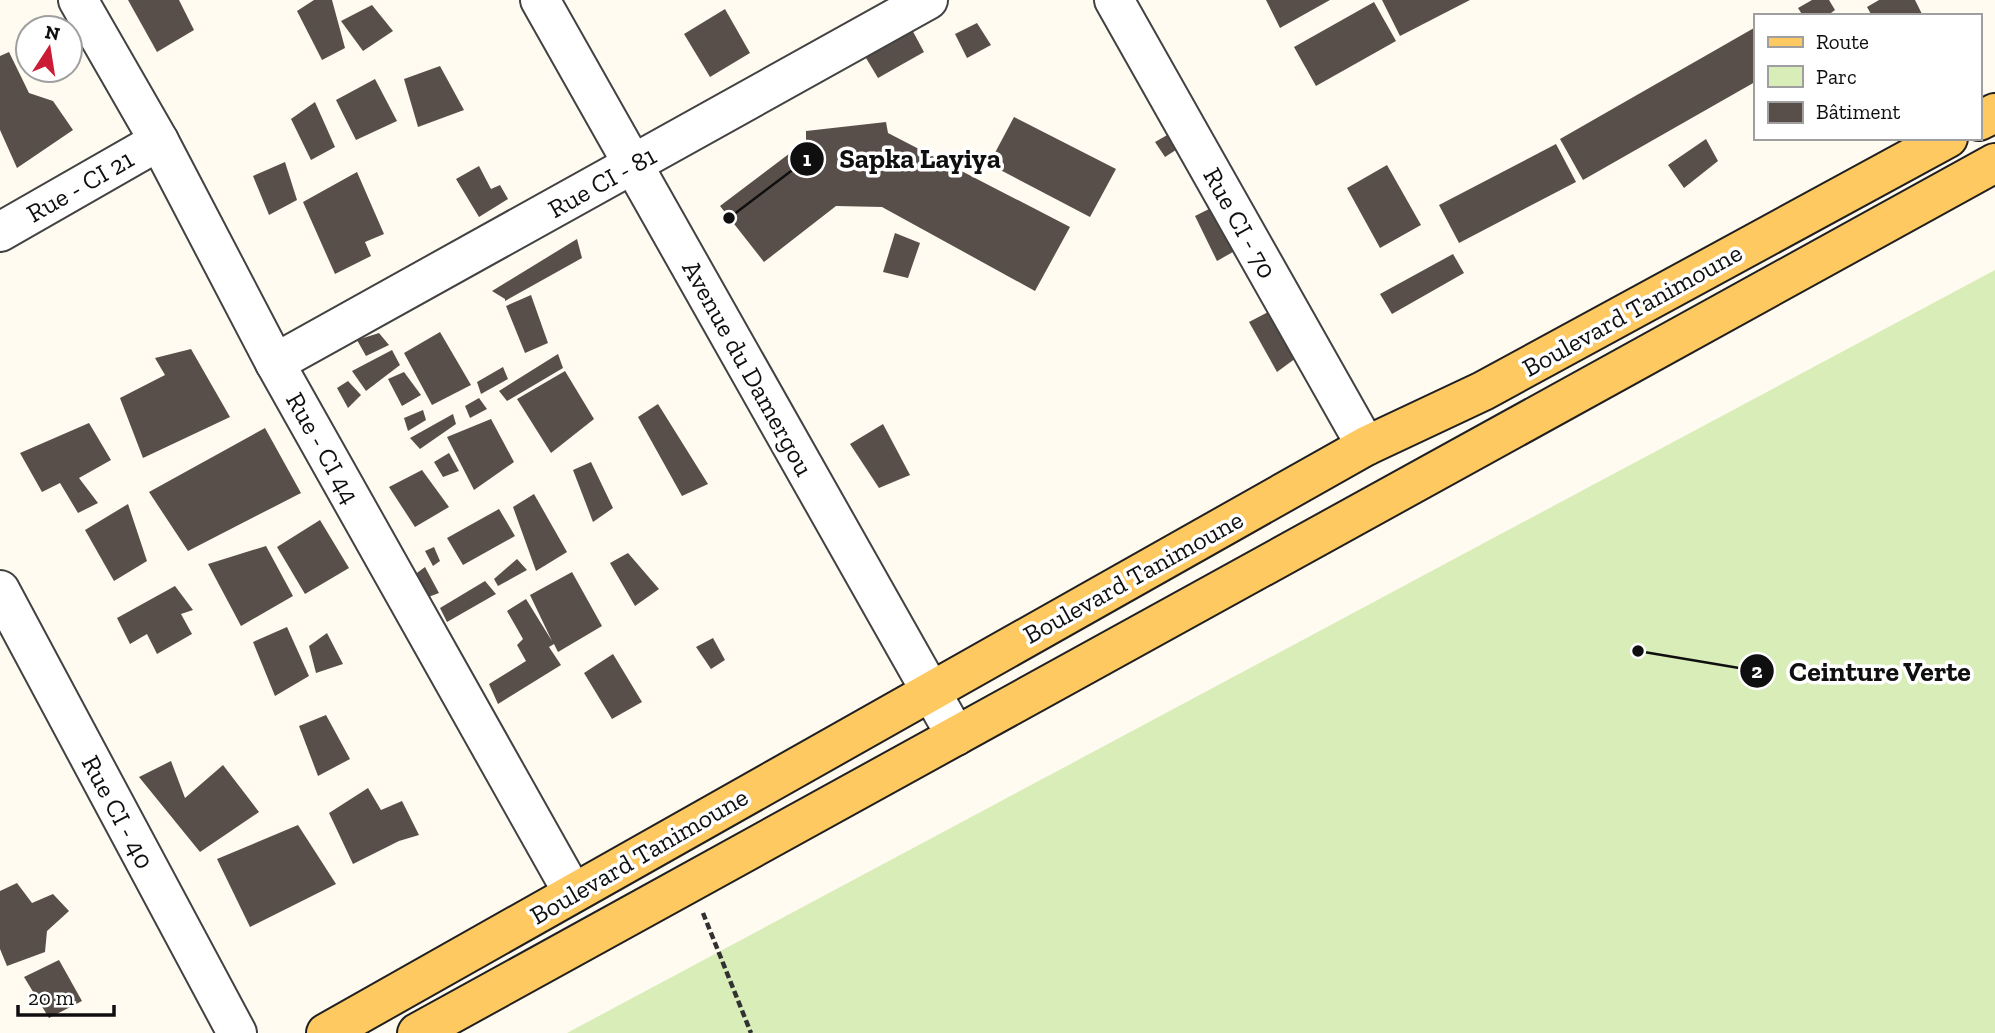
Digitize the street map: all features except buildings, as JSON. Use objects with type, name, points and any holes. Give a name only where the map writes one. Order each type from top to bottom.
[{"type":"main road","name":"Boulevard Tanimoune","points":[[326,1033],[1366,446],[1483,391],[1944,140]]},
{"type":"main road","name":"Boulevard Tanimoune","points":[[416,1033],[1995,163]]},
{"type":"street","name":"Rue - CI 44","points":[[78,0],[159,141],[275,363],[573,893]]},
{"type":"street","name":"Avenue du Damergou","points":[[540,0],[956,736]]},
{"type":"street","name":"Rue CI - 70","points":[[1114,0],[1366,446]]},
{"type":"street","name":"Rue CI - 81","points":[[275,363],[634,164],[905,5]]},
{"type":"street","name":"Rue - CI 21","points":[[0,232],[159,141]]},
{"type":"street","name":"Rue CI - 40","points":[[0,590],[237,1033]]},
{"type":"path","points":[[691,883],[751,1033]]},
{"type":"green space","points":[[1995,270],[1995,1033],[567,1033]]},
{"type":"place","name":"Sapka Layiya","points":[[729,218]]},
{"type":"place","name":"Ceinture Verte","points":[[1638,651]]}]
